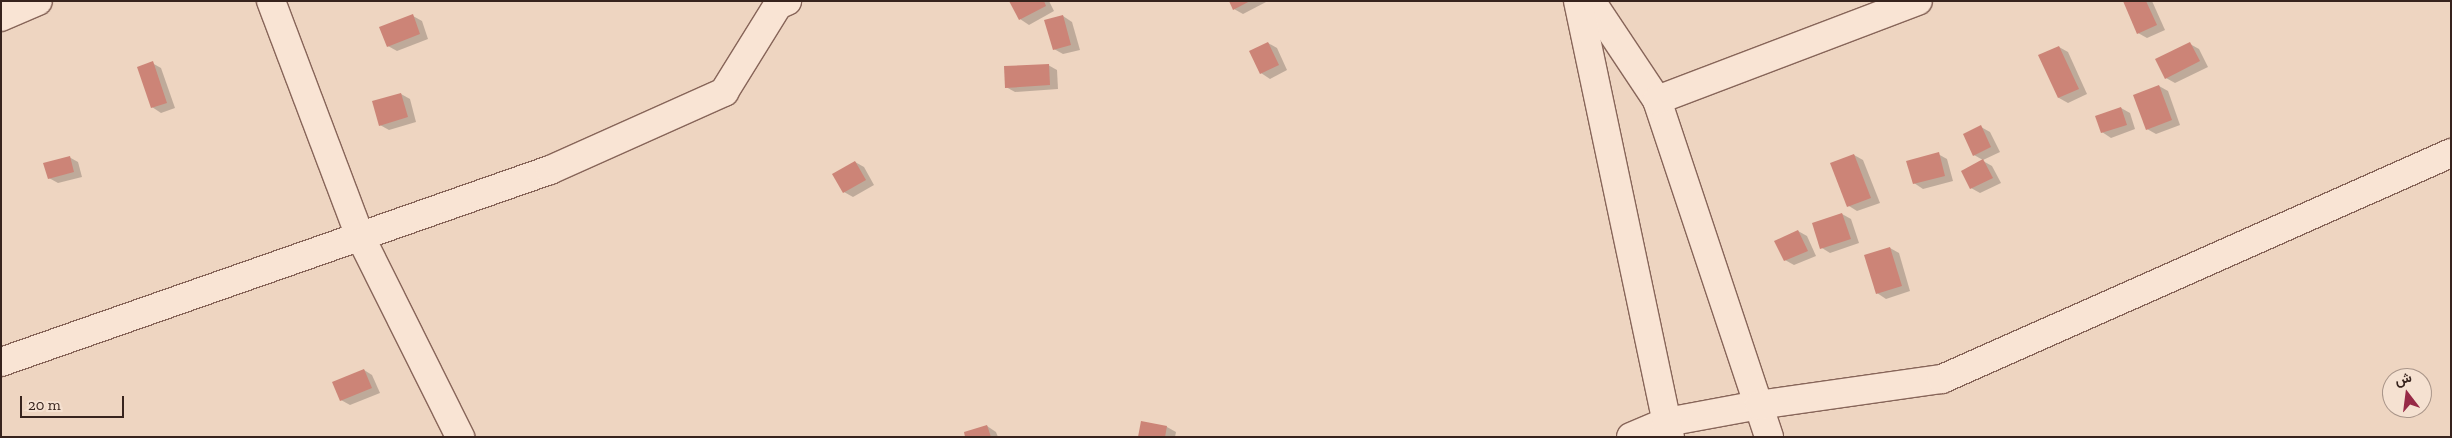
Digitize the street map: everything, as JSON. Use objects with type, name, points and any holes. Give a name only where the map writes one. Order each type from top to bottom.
[{"type":"street","points":[[1,17],[38,1]]},
{"type":"street","points":[[271,1],[360,236],[460,437]]},
{"type":"street","points":[[1,362],[550,170],[724,92],[778,5],[787,1]]},
{"type":"street","points":[[1578,1],[1669,429]]},
{"type":"street","points":[[1592,1],[1657,100],[1770,437]]},
{"type":"street","points":[[1657,100],[1918,1]]},
{"type":"street","points":[[1631,437],[1759,405],[1942,379],[2451,153]]},
{"type":"building","points":[[1009,1],[1044,1],[1046,6],[1019,20]]},
{"type":"building","points":[[1229,1],[1250,1],[1233,10]]},
{"type":"building","points":[[2123,1],[2146,1],[2157,25],[2137,34]]},
{"type":"building","points":[[413,14],[420,34],[387,47],[379,27]]},
{"type":"building","points":[[1063,15],[1071,45],[1053,50],[1044,20]]},
{"type":"building","points":[[1268,42],[1279,65],[1260,74],[1249,51]]},
{"type":"building","points":[[2190,42],[2200,61],[2165,79],[2155,59]]},
{"type":"building","points":[[2059,46],[2079,89],[2058,98],[2038,55]]},
{"type":"building","points":[[153,61],[167,103],[151,108],[137,67]]},
{"type":"building","points":[[1049,64],[1050,85],[1005,88],[1004,66]]},
{"type":"building","points":[[2159,85],[2172,120],[2146,130],[2133,95]]},
{"type":"building","points":[[401,93],[408,117],[379,126],[372,101]]},
{"type":"building","points":[[2121,107],[2127,125],[2101,133],[2095,116]]},
{"type":"building","points":[[1981,125],[1991,147],[1973,156],[1963,134]]},
{"type":"building","points":[[1939,152],[1945,176],[1913,184],[1906,161]]},
{"type":"building","points":[[1854,154],[1871,198],[1847,207],[1830,163]]},
{"type":"building","points":[[70,156],[74,172],[48,179],[43,163]]},
{"type":"building","points":[[1983,159],[1993,178],[1970,189],[1961,171]]},
{"type":"building","points":[[855,161],[866,180],[843,193],[832,174]]},
{"type":"building","points":[[1842,213],[1851,239],[1820,249],[1812,223]]},
{"type":"building","points":[[1798,230],[1808,251],[1784,261],[1774,241]]},
{"type":"building","points":[[1890,247],[1902,286],[1876,294],[1864,255]]},
{"type":"building","points":[[364,369],[372,388],[340,401],[332,382]]},
{"type":"building","points":[[1141,421],[1167,426],[1165,437],[1138,437]]},
{"type":"building","points":[[987,425],[991,437],[965,437],[964,432]]}]
